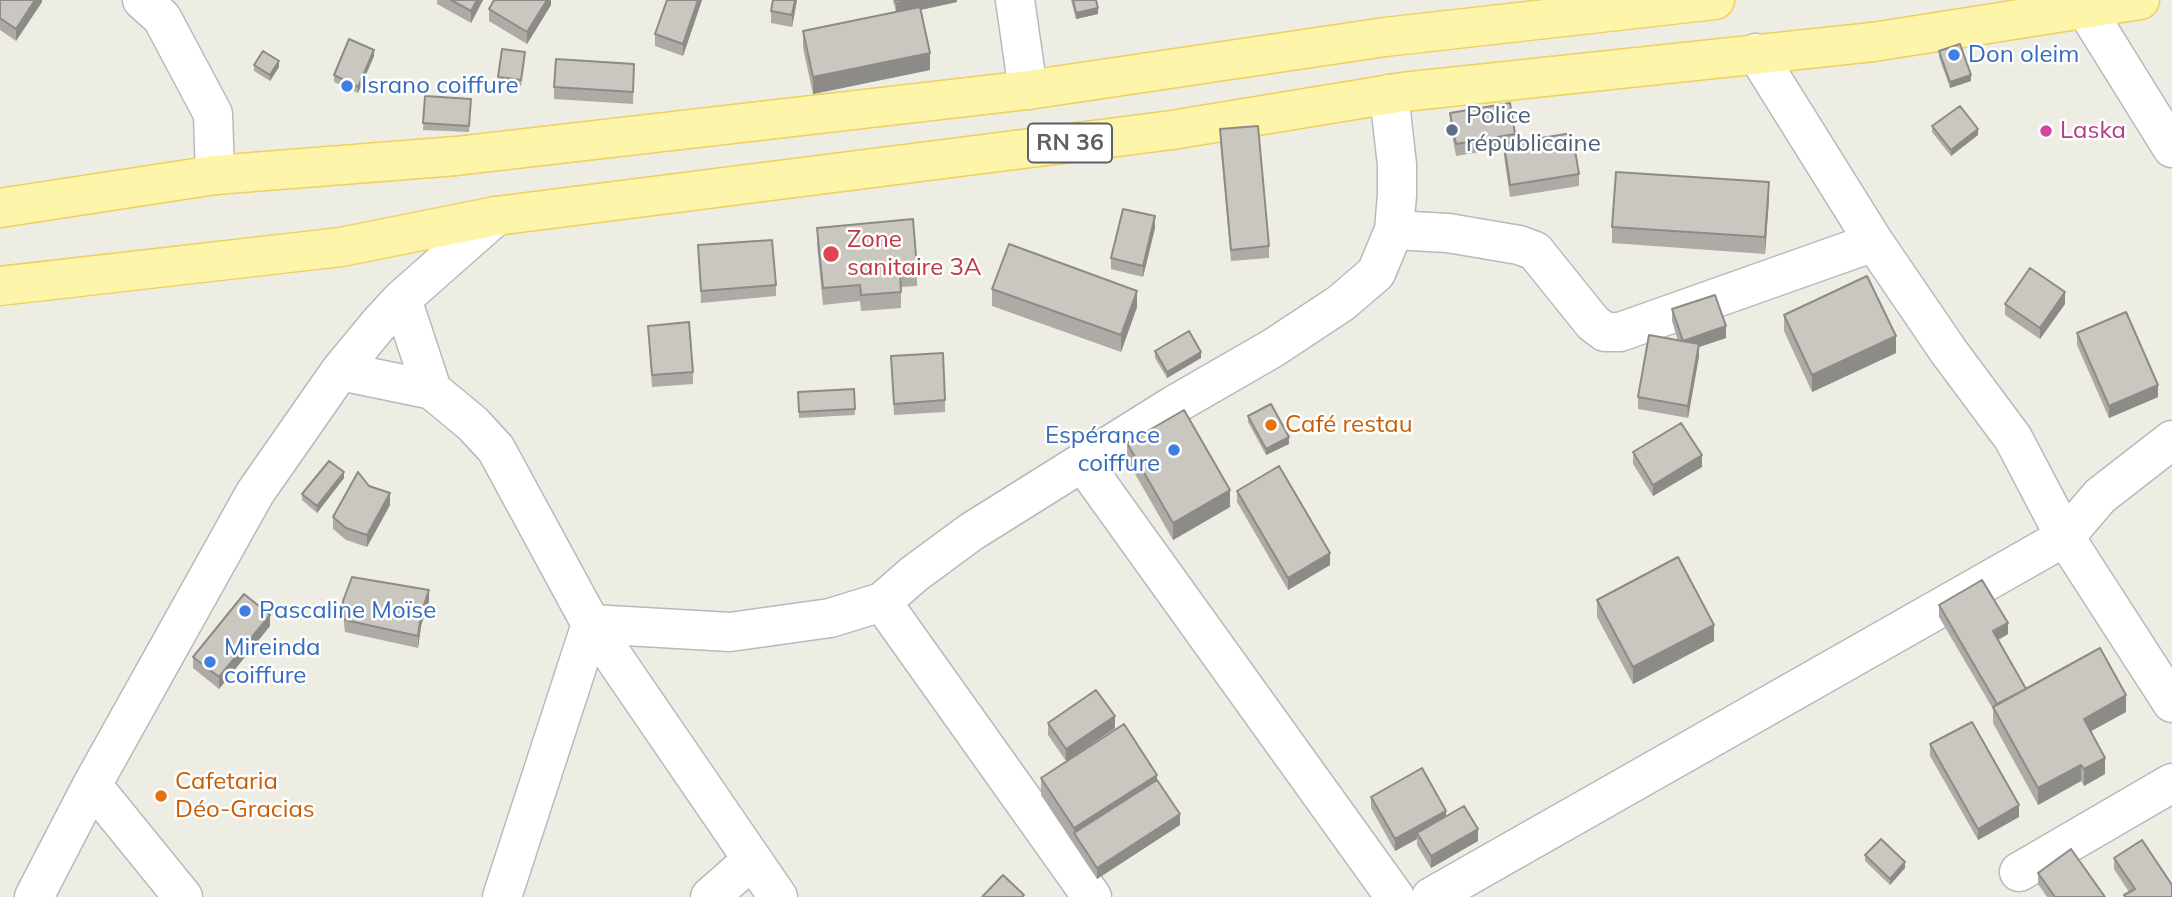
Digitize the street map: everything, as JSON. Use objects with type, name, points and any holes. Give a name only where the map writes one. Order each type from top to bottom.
[{"type":"main road","name":"RN 36","points":[[0,208],[215,175],[456,156],[1028,90],[1385,37],[1714,0]]},
{"type":"main road","name":"RN 36","points":[[0,286],[341,247],[496,216],[1172,130],[1389,94],[1872,42],[2140,0]]},
{"type":"street","points":[[142,0],[162,18],[213,114],[215,175]]},
{"type":"street","points":[[1015,0],[1028,90]]},
{"type":"street","points":[[2085,8],[2172,148]]},
{"type":"street","points":[[1756,53],[1874,242],[1949,352],[2013,438],[2065,537],[2172,703]]},
{"type":"street","points":[[591,624],[730,632],[830,618],[882,602],[914,574],[971,532],[1206,386],[1273,348],[1341,303],[1376,274],[1394,230],[1396,165],[1389,94]]},
{"type":"street","points":[[34,897],[92,785],[255,492],[340,371],[402,299],[496,216]]},
{"type":"street","points":[[1394,230],[1448,233],[1519,245],[1535,251],[1593,323],[1605,332],[1620,332],[1874,242]]},
{"type":"street","points":[[402,299],[432,390]]},
{"type":"street","points":[[340,371],[432,390],[496,449],[591,624],[778,897]]},
{"type":"street","points":[[1431,897],[2065,537],[2100,496],[2172,440]]},
{"type":"street","points":[[1083,463],[1395,897]]},
{"type":"street","points":[[882,602],[1092,897]]},
{"type":"street","points":[[502,897],[591,624]]},
{"type":"street","points":[[2019,872],[2172,783]]},
{"type":"street","points":[[92,785],[183,897]]},
{"type":"street","points":[[710,897],[752,860]]},
{"type":"building","points":[[0,0],[35,0],[16,29],[0,18]]},
{"type":"building","points":[[451,0],[477,0],[471,11]]},
{"type":"building","points":[[494,0],[547,0],[527,32],[489,9]]},
{"type":"building","points":[[667,0],[698,0],[683,44],[655,34]]},
{"type":"building","points":[[773,0],[795,0],[792,15],[771,11]]},
{"type":"building","points":[[1073,0],[1096,0],[1098,8],[1076,13]]},
{"type":"building","points":[[920,7],[930,53],[813,77],[803,31]]},
{"type":"building","points":[[349,39],[374,50],[358,87],[334,75]]},
{"type":"building","points":[[1960,44],[1971,75],[1950,82],[1939,51]]},
{"type":"building","points":[[502,49],[525,52],[521,80],[498,77]]},
{"type":"building","points":[[263,51],[279,61],[270,75],[254,65]]},
{"type":"building","points":[[556,59],[634,64],[633,92],[554,87]]},
{"type":"building","points":[[425,96],[471,99],[469,126],[423,123]]},
{"type":"building","points":[[1510,103],[1515,134],[1456,144],[1450,113]]},
{"type":"building","points":[[1960,106],[1978,129],[1951,150],[1932,126]]},
{"type":"building","points":[[1258,126],[1269,246],[1231,250],[1220,129]]},
{"type":"building","points":[[1572,133],[1579,174],[1510,185],[1504,144]]},
{"type":"building","points":[[1616,172],[1769,182],[1765,237],[1612,227]]},
{"type":"building","points":[[1123,209],[1155,216],[1143,266],[1111,258]]},
{"type":"building","points":[[913,219],[917,269],[900,271],[901,292],[861,295],[860,285],[823,288],[817,228]]},
{"type":"building","points":[[772,240],[776,285],[701,291],[698,245]]},
{"type":"building","points":[[1009,244],[1137,291],[1121,335],[992,289]]},
{"type":"building","points":[[2030,268],[2065,292],[2040,328],[2005,304]]},
{"type":"building","points":[[1867,276],[1896,336],[1812,375],[1784,315]]},
{"type":"building","points":[[1715,295],[1726,326],[1683,341],[1672,309]]},
{"type":"building","points":[[2126,312],[2158,385],[2109,406],[2077,333]]},
{"type":"building","points":[[689,322],[693,372],[652,375],[648,326]]},
{"type":"building","points":[[1189,331],[1201,352],[1167,372],[1155,351]]},
{"type":"building","points":[[1649,335],[1699,344],[1688,406],[1638,397]]},
{"type":"building","points":[[943,353],[945,400],[894,404],[891,356]]},
{"type":"building","points":[[854,389],[855,409],[799,412],[798,392]]},
{"type":"building","points":[[1271,404],[1289,437],[1266,449],[1248,416]]},
{"type":"building","points":[[1184,410],[1230,490],[1173,523],[1127,443]]},
{"type":"building","points":[[1681,423],[1702,455],[1653,485],[1633,452]]},
{"type":"building","points":[[329,461],[344,472],[317,506],[302,494]]},
{"type":"building","points":[[1279,466],[1330,553],[1288,578],[1237,491]]},
{"type":"building","points":[[358,472],[369,486],[390,493],[367,535],[346,528],[333,517]]},
{"type":"building","points":[[1678,557],[1714,625],[1633,667],[1597,600]]},
{"type":"building","points":[[352,577],[429,590],[421,614],[418,636],[345,620],[343,601]]},
{"type":"building","points":[[1982,580],[2008,623],[1993,631],[2026,689],[1997,704],[1939,605]]},
{"type":"building","points":[[244,594],[270,615],[219,677],[193,657]]},
{"type":"building","points":[[2100,648],[2126,695],[2084,719],[2105,758],[2084,769],[2081,765],[2038,788],[1993,707]]},
{"type":"building","points":[[1096,690],[1115,716],[1066,749],[1048,723]]},
{"type":"building","points":[[1972,722],[2019,805],[1978,829],[1930,744]]},
{"type":"building","points":[[1124,724],[1157,775],[1074,828],[1041,778]]},
{"type":"building","points":[[1422,768],[1446,811],[1395,839],[1371,797]]},
{"type":"building","points":[[1157,780],[1180,814],[1097,868],[1074,833]]},
{"type":"building","points":[[1464,806],[1478,829],[1431,856],[1417,833]]},
{"type":"building","points":[[1881,839],[1905,862],[1890,879],[1865,855]]},
{"type":"building","points":[[2142,840],[2172,885],[2172,897],[2125,897],[2124,895],[2135,889],[2114,858]]},
{"type":"building","points":[[2071,849],[2105,897],[2055,897],[2038,873]]},
{"type":"building","points":[[1003,875],[1024,895],[982,897]]},
{"type":"place","name":"Don oleim","points":[[1954,55]]},
{"type":"place","name":"Israno coiffure","points":[[347,86]]},
{"type":"place","name":"Police républicaine","points":[[1452,130]]},
{"type":"place","name":"Laska","points":[[2046,131]]},
{"type":"place","name":"Zone sanitaire 3A","points":[[831,254]]},
{"type":"place","name":"Café restau","points":[[1271,425]]},
{"type":"place","name":"Espérance coiffure","points":[[1174,450]]},
{"type":"place","name":"Pascaline Moïse","points":[[245,611]]},
{"type":"place","name":"Mireinda coiffure","points":[[210,662]]},
{"type":"place","name":"Cafetaria Déo-Gracias","points":[[161,796]]}]
